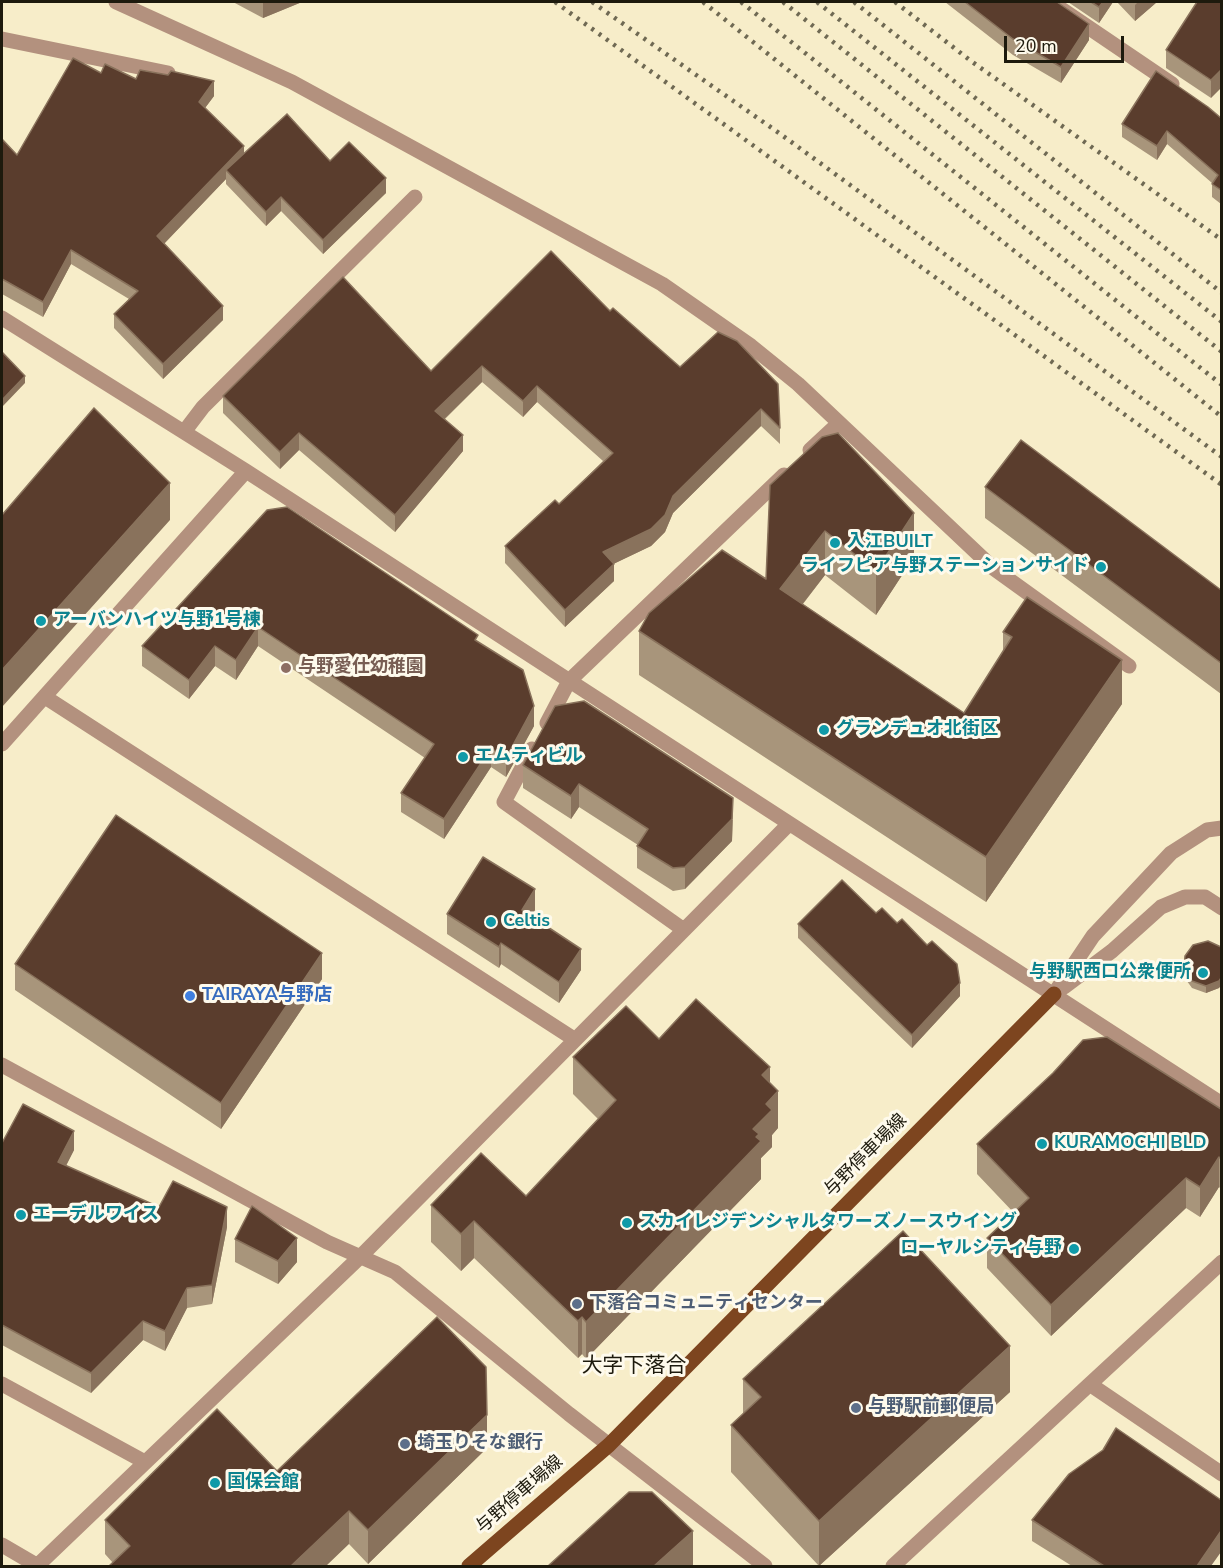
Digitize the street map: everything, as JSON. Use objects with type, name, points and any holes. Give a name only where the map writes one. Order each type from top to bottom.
[{"type":"main road","name":"与野停車場線","points":[[469,1566],[609,1445],[1054,994]]},
{"type":"street","points":[[116,2],[292,82],[662,284],[751,346],[798,384],[993,568],[1129,666]]},
{"type":"street","points":[[1051,2],[1184,92]]},
{"type":"street","points":[[2,39],[168,73]]},
{"type":"street","points":[[184,432],[202,407],[415,197]]},
{"type":"street","points":[[2,318],[246,471],[1221,1104]]},
{"type":"street","points":[[684,930],[504,802],[569,681],[838,424]]},
{"type":"street","points":[[2,744],[246,471]]},
{"type":"street","points":[[45,697],[574,1040]]},
{"type":"street","points":[[2,1545],[37,1566],[362,1256],[788,825]]},
{"type":"street","points":[[1054,994],[1092,936],[1171,853],[1207,830],[1221,828]]},
{"type":"street","points":[[1054,994],[1112,951],[1161,907],[1185,897],[1205,897],[1221,908]]},
{"type":"street","points":[[2,1065],[327,1242],[395,1272],[609,1445],[765,1566]]},
{"type":"street","points":[[893,1566],[1221,1262]]},
{"type":"street","points":[[2,1384],[145,1462]]},
{"type":"street","points":[[1090,1385],[1221,1474]]},
{"type":"building","points":[[965,2],[1057,2],[1089,24],[1061,67],[1013,39]]},
{"type":"building","points":[[1091,2],[1103,2],[1099,7]]},
{"type":"building","points":[[1197,2],[1221,2],[1221,70],[1211,80],[1166,50]]},
{"type":"building","points":[[73,58],[101,73],[105,64],[136,79],[140,70],[168,75],[171,71],[214,81],[199,102],[244,146],[157,236],[223,306],[163,364],[114,314],[138,291],[71,250],[43,302],[2,279],[2,139],[17,155]]},
{"type":"building","points":[[1156,71],[1221,118],[1221,190],[1212,184],[1218,175],[1167,131],[1157,146],[1122,124]]},
{"type":"building","points":[[287,114],[330,161],[349,142],[386,178],[323,240],[281,197],[266,212],[226,170]]},
{"type":"building","points":[[551,251],[610,311],[613,308],[680,367],[718,332],[737,341],[778,384],[780,428],[761,409],[673,496],[665,515],[651,529],[603,552],[614,564],[565,610],[505,546],[555,500],[559,504],[613,453],[537,386],[523,401],[482,366],[435,411],[463,435],[395,515],[299,433],[280,452],[223,396],[343,277],[431,371]]},
{"type":"building","points":[[2,352],[25,376],[2,400]]},
{"type":"building","name":"アーバンハイツ与野1号棟","points":[[94,408],[170,483],[2,670],[2,515]]},
{"type":"building","points":[[838,433],[914,513],[876,571],[825,531],[780,589],[964,713],[1012,637],[1003,632],[1027,597],[1122,660],[986,857],[639,631],[649,613],[722,550],[766,579],[770,485],[822,437]]},
{"type":"building","points":[[1021,440],[1221,590],[1221,663],[985,487]]},
{"type":"building","points":[[287,507],[478,635],[475,640],[523,670],[534,706],[506,758],[491,748],[444,819],[401,793],[434,744],[258,627],[236,660],[215,646],[189,680],[142,646],[267,510]]},
{"type":"building","points":[[584,701],[733,798],[732,819],[685,867],[673,868],[637,846],[648,829],[579,784],[571,796],[523,765],[555,706]]},
{"type":"building","points":[[116,815],[322,953],[221,1103],[15,964]]},
{"type":"building","points":[[483,857],[535,889],[522,910],[581,949],[559,982],[501,943],[499,947],[447,914]]},
{"type":"building","points":[[842,880],[876,913],[882,908],[897,923],[902,919],[927,945],[932,941],[957,964],[960,983],[912,1035],[798,924]]},
{"type":"building","name":"与野駅西口公衆便所","points":[[1208,941],[1221,947],[1221,978],[1206,986],[1192,981],[1184,969],[1185,956],[1193,945]]},
{"type":"building","points":[[696,999],[770,1067],[762,1075],[778,1091],[766,1104],[772,1110],[753,1129],[759,1134],[756,1137],[761,1141],[586,1322],[582,1317],[578,1321],[474,1221],[461,1234],[431,1205],[481,1153],[526,1196],[616,1100],[573,1057],[626,1006],[659,1039]]},
{"type":"building","points":[[1107,1037],[1221,1109],[1221,1159],[1219,1157],[1200,1187],[1186,1178],[1051,1305],[987,1238],[1029,1198],[977,1144],[1053,1073],[1083,1040]]},
{"type":"building","points":[[23,1104],[74,1131],[58,1162],[159,1207],[173,1181],[227,1207],[212,1285],[187,1288],[165,1331],[143,1321],[91,1373],[2,1325],[2,1143]]},
{"type":"building","points":[[252,1206],[297,1238],[278,1261],[235,1239]]},
{"type":"building","points":[[903,1231],[1010,1346],[819,1521],[731,1425],[761,1397],[743,1379]]},
{"type":"building","points":[[437,1317],[486,1367],[487,1415],[368,1530],[349,1511],[291,1566],[109,1566],[130,1546],[105,1520],[217,1409],[277,1471]]},
{"type":"building","points":[[1116,1428],[1221,1500],[1221,1531],[1197,1566],[1104,1566],[1032,1520],[1069,1474],[1103,1450]]},
{"type":"building","points":[[629,1492],[652,1492],[693,1531],[654,1566],[548,1566]]},
{"type":"railway","points":[[555,2],[1222,485]]},
{"type":"railway","points":[[592,2],[779,133],[1222,457]]},
{"type":"railway","points":[[703,2],[1222,417]]},
{"type":"railway","points":[[741,2],[1222,385]]},
{"type":"railway","points":[[783,2],[1222,352]]},
{"type":"railway","points":[[817,2],[1222,322]]},
{"type":"railway","points":[[854,2],[1222,293]]},
{"type":"railway","points":[[895,2],[971,61],[1222,240]]},
{"type":"place","name":"入江BUILT","points":[[835,543]]},
{"type":"place","name":"ライフピア与野ステーションサイド","points":[[1101,567]]},
{"type":"place","name":"アーバンハイツ与野1号棟","points":[[41,621]]},
{"type":"place","name":"与野愛仕幼稚園","points":[[286,668]]},
{"type":"place","name":"グランデュオ北街区","points":[[824,730]]},
{"type":"place","name":"エムティビル","points":[[463,757]]},
{"type":"place","name":"Celtis","points":[[491,922]]},
{"type":"place","name":"与野駅西口公衆便所","points":[[1203,973]]},
{"type":"place","name":"TAIRAYA与野店","points":[[190,996]]},
{"type":"place","name":"KURAMOCHI BLD","points":[[1042,1144]]},
{"type":"place","name":"エーデルワイス","points":[[21,1215]]},
{"type":"place","name":"スカイレジデンシャルタワーズノースウイング","points":[[627,1223]]},
{"type":"place","name":"ローヤルシティ与野","points":[[1074,1249]]},
{"type":"place","name":"下落合コミュニティセンター","points":[[577,1304]]},
{"type":"place","name":"与野駅前郵便局","points":[[856,1408]]},
{"type":"place","name":"埼玉りそな銀行","points":[[405,1444]]},
{"type":"place","name":"国保会館","points":[[215,1483]]},
{"type":"district","name":"大字下落合","points":[[634,1367]]}]
